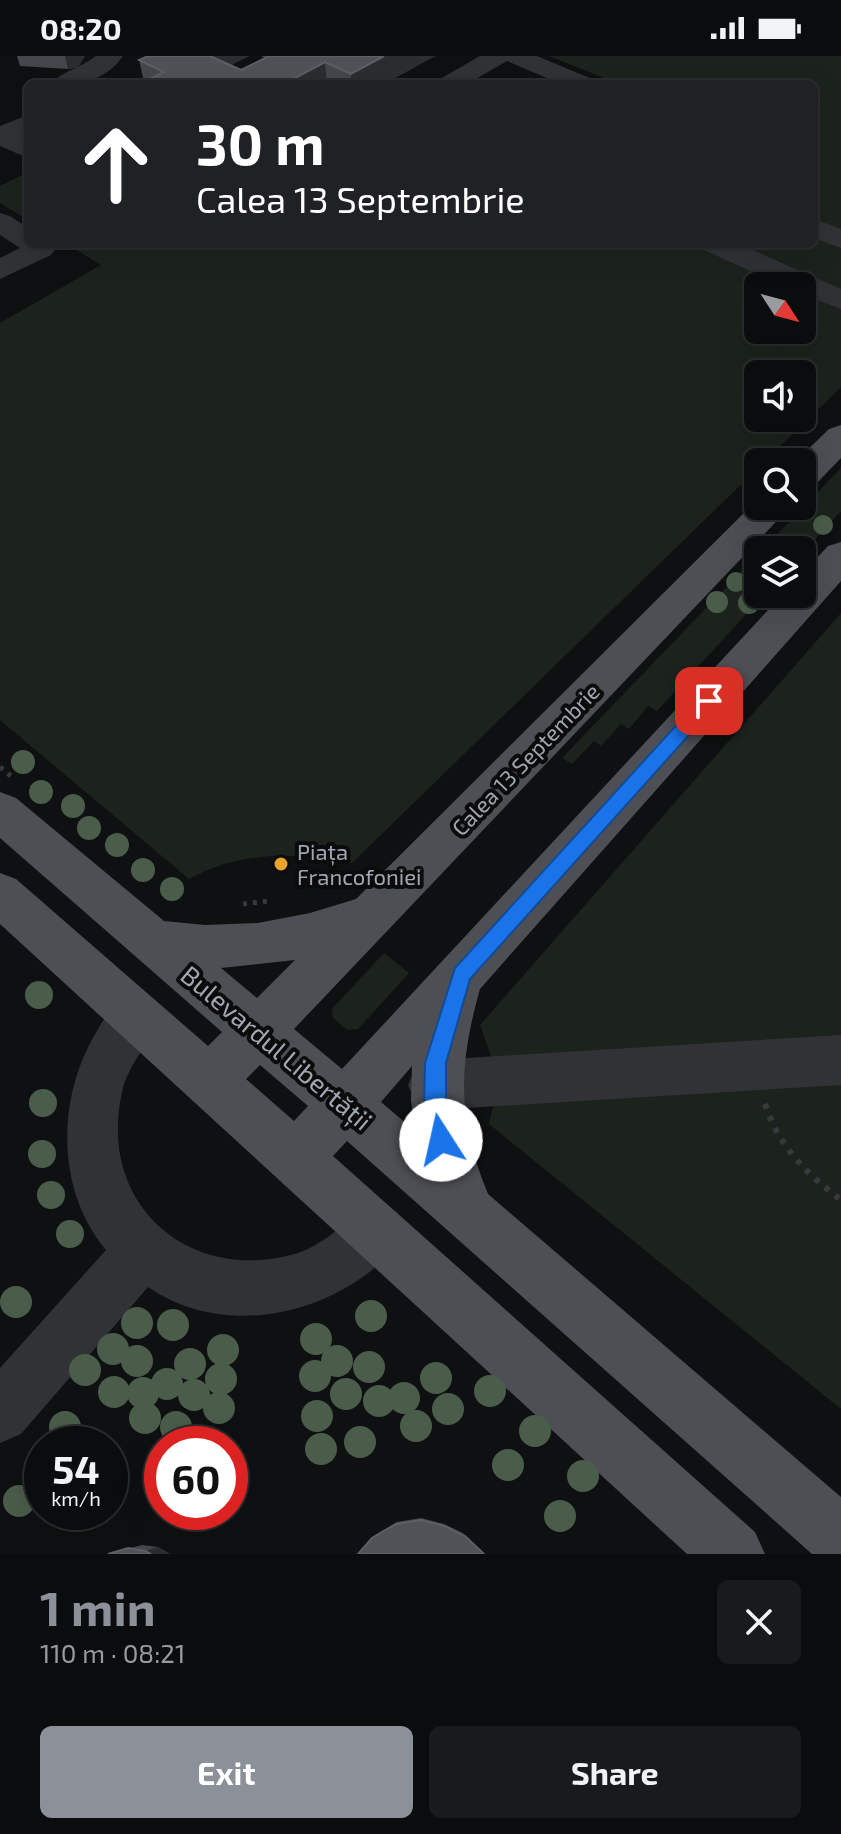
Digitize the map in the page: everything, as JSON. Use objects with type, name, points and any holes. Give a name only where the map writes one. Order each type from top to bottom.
[{"type":"main road","points":[[816,462],[841,437]]},
{"type":"main road","name":"Calea 13 Septembrie","points":[[209,1081],[759,520]]},
{"type":"main road","points":[[296,1158],[841,556]]},
{"type":"main road","name":"Bulevardul Libertății","points":[[12,799],[151,941],[344,1104],[841,1538]]},
{"type":"main road","points":[[0,894],[378,1231],[733,1554]]},
{"type":"main road","points":[[151,941],[196,947],[266,944],[306,937],[372,914]]},
{"type":"main road","points":[[462,974],[440,1040],[434,1085],[441,1140],[470,1214]]},
{"type":"street","points":[[462,80],[498,56]]},
{"type":"street","points":[[515,56],[573,80]]},
{"type":"street","points":[[73,80],[94,70],[115,73]]},
{"type":"street","points":[[0,113],[24,102]]},
{"type":"street","points":[[24,125],[0,136],[24,148]]},
{"type":"street","points":[[0,222],[24,238]]},
{"type":"street","points":[[818,230],[841,239]]},
{"type":"street","points":[[0,270],[39,248]]},
{"type":"street","points":[[723,248],[841,300]]},
{"type":"street","points":[[136,1017],[116,1044],[101,1075],[94,1103],[91,1150],[101,1193],[118,1225],[141,1252],[179,1275],[218,1285],[253,1289],[297,1282],[326,1270],[378,1231]]},
{"type":"street","points":[[434,1085],[841,1060]]},
{"type":"street","points":[[0,1413],[141,1252]]},
{"type":"path","points":[[0,767],[12,799]]},
{"type":"path","points":[[239,905],[280,901]]},
{"type":"path","points":[[756,1064],[769,1117],[779,1142],[798,1166],[841,1200]]},
{"type":"shaded area","points":[[549,56],[841,56],[841,387],[816,411],[816,360],[744,360],[744,432],[795,432],[778,448],[744,448],[744,482],[352,863],[310,857],[269,856],[228,863],[189,879],[0,720],[0,323],[101,265],[73,248],[818,248],[818,80],[609,80]]},
{"type":"shaded area","points":[[24,174],[24,218],[0,203],[0,186]]},
{"type":"shaded area","points":[[841,468],[841,511],[816,539],[816,536],[775,536],[791,520],[816,520],[816,494]]},
{"type":"shaded area","points":[[744,569],[744,608],[752,608],[657,711],[648,706],[629,729],[621,724],[601,746],[594,741],[572,764],[562,758]]},
{"type":"shaded area","points":[[841,613],[841,1409],[489,1124],[499,1080],[480,1025]]},
{"type":"shaded area","points":[[384,953],[409,973],[358,1029],[347,1030],[333,1018],[332,1009]]},
{"type":"building","points":[[148,56],[210,56],[241,70],[269,56],[384,56],[351,74],[325,62],[291,80],[148,80],[164,72],[139,60]]},
{"type":"building","points":[[421,1520],[445,1526],[465,1536],[484,1554],[358,1554],[372,1538],[396,1524]]},
{"type":"building","points":[[128,1548],[145,1551],[151,1554],[108,1554]]},
{"type":"place","name":"Piața Francofoniei","points":[[281,864]]},
{"type":"route","points":[[441,1140],[435,1110],[436,1063],[440,1040],[462,974],[709,701]]}]
